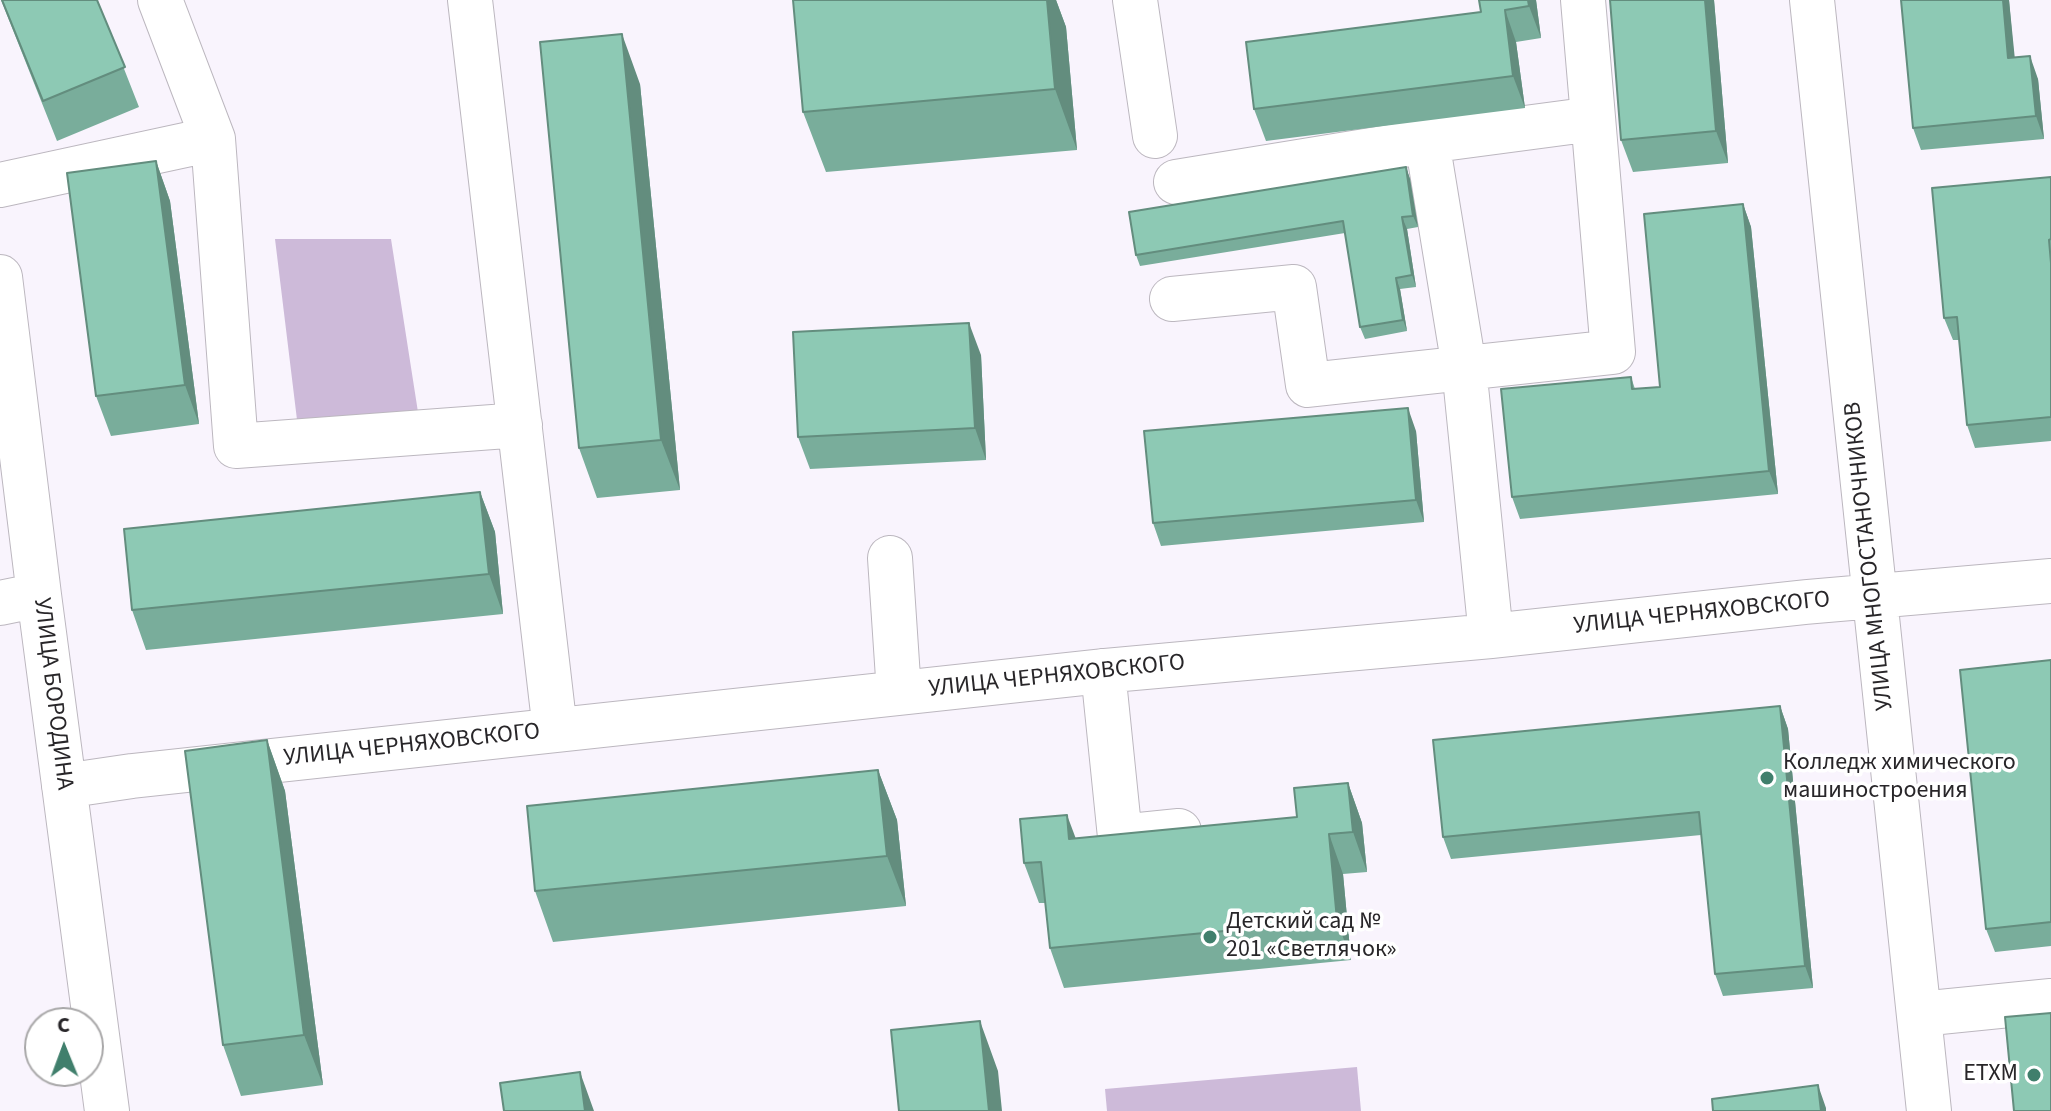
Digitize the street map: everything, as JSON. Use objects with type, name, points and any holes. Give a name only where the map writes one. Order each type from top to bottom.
[{"type":"street","points":[[160,0],[213,139],[236,446],[520,425]]},
{"type":"street","points":[[470,0],[555,730]]},
{"type":"street","points":[[1135,0],[1155,136]]},
{"type":"street","points":[[1172,299],[1294,287],[1308,385],[1613,352],[1583,0]]},
{"type":"street","name":"УЛИЦА МНОГОСТАНОЧНИКОВ","points":[[1812,0],[1929,1111]]},
{"type":"street","points":[[1176,182],[1427,141],[1593,119]]},
{"type":"street","points":[[0,185],[213,139]]},
{"type":"street","points":[[1427,141],[1464,367],[1491,636]]},
{"type":"street","name":"УЛИЦА БОРОДИНА","points":[[0,277],[19,599],[64,786],[107,1111]]},
{"type":"street","points":[[890,558],[899,693]]},
{"type":"street","name":"УЛИЦА ЧЕРНЯХОВСКОГО","points":[[64,786],[132,776],[1103,671],[1491,636],[1950,588],[2051,581]]},
{"type":"street","points":[[1103,671],[1120,837],[1223,826]]},
{"type":"street","points":[[1920,1014],[2051,1001]]},
{"type":"shaded area","points":[[275,239],[391,239],[420,425],[298,428]]},
{"type":"shaded area","points":[[1357,1067],[1361,1111],[1107,1111],[1105,1089]]},
{"type":"building","points":[[2,0],[97,0],[125,67],[43,101]]},
{"type":"building","points":[[793,0],[1047,0],[1055,89],[803,112]]},
{"type":"building","points":[[1479,0],[1528,0],[1529,6],[1505,10],[1513,76],[1254,109],[1246,42],[1481,12]]},
{"type":"building","points":[[1610,0],[1705,0],[1716,131],[1621,140]]},
{"type":"building","points":[[1901,0],[2003,0],[2008,58],[2030,56],[2036,116],[1913,128]]},
{"type":"building","points":[[622,34],[661,440],[579,448],[540,42]]},
{"type":"building","points":[[156,161],[185,385],[96,396],[67,173]]},
{"type":"building","points":[[1406,167],[1413,216],[1402,217],[1412,275],[1396,278],[1403,320],[1360,327],[1343,221],[1136,255],[1129,212]]},
{"type":"building","points":[[2051,177],[2051,417],[1967,425],[1957,317],[1944,318],[1932,188]]},
{"type":"building","points":[[1743,204],[1769,471],[1512,497],[1501,389],[1631,377],[1632,389],[1660,387],[1644,214]]},
{"type":"building","points":[[969,323],[975,428],[798,437],[793,332]]},
{"type":"building","points":[[1408,408],[1416,500],[1153,523],[1144,431]]},
{"type":"building","points":[[480,492],[489,574],[132,610],[124,529]]},
{"type":"building","points":[[2051,660],[2051,922],[1986,929],[1960,670]]},
{"type":"building","points":[[1780,706],[1805,966],[1715,974],[1699,812],[1443,837],[1433,740]]},
{"type":"building","points":[[267,740],[304,1035],[223,1045],[185,751]]},
{"type":"building","points":[[878,770],[887,856],[535,891],[527,806]]},
{"type":"building","points":[[1348,783],[1353,832],[1329,834],[1337,920],[1050,948],[1041,862],[1024,863],[1020,819],[1067,815],[1069,839],[1297,817],[1294,788]]},
{"type":"building","name":"ЕТХМ","points":[[2051,1013],[2051,1111],[2014,1111],[2005,1017]]},
{"type":"building","points":[[980,1021],[989,1111],[899,1111],[891,1030]]},
{"type":"building","points":[[580,1072],[585,1111],[504,1111],[500,1083]]},
{"type":"building","points":[[1818,1085],[1821,1111],[1713,1111],[1712,1099]]},
{"type":"place","name":"Колледж химического машиностроения","points":[[1767,778]]},
{"type":"place","name":"Детский сад № 201 «Светлячок»","points":[[1210,937]]},
{"type":"place","name":"ЕТХМ","points":[[2034,1075]]}]
